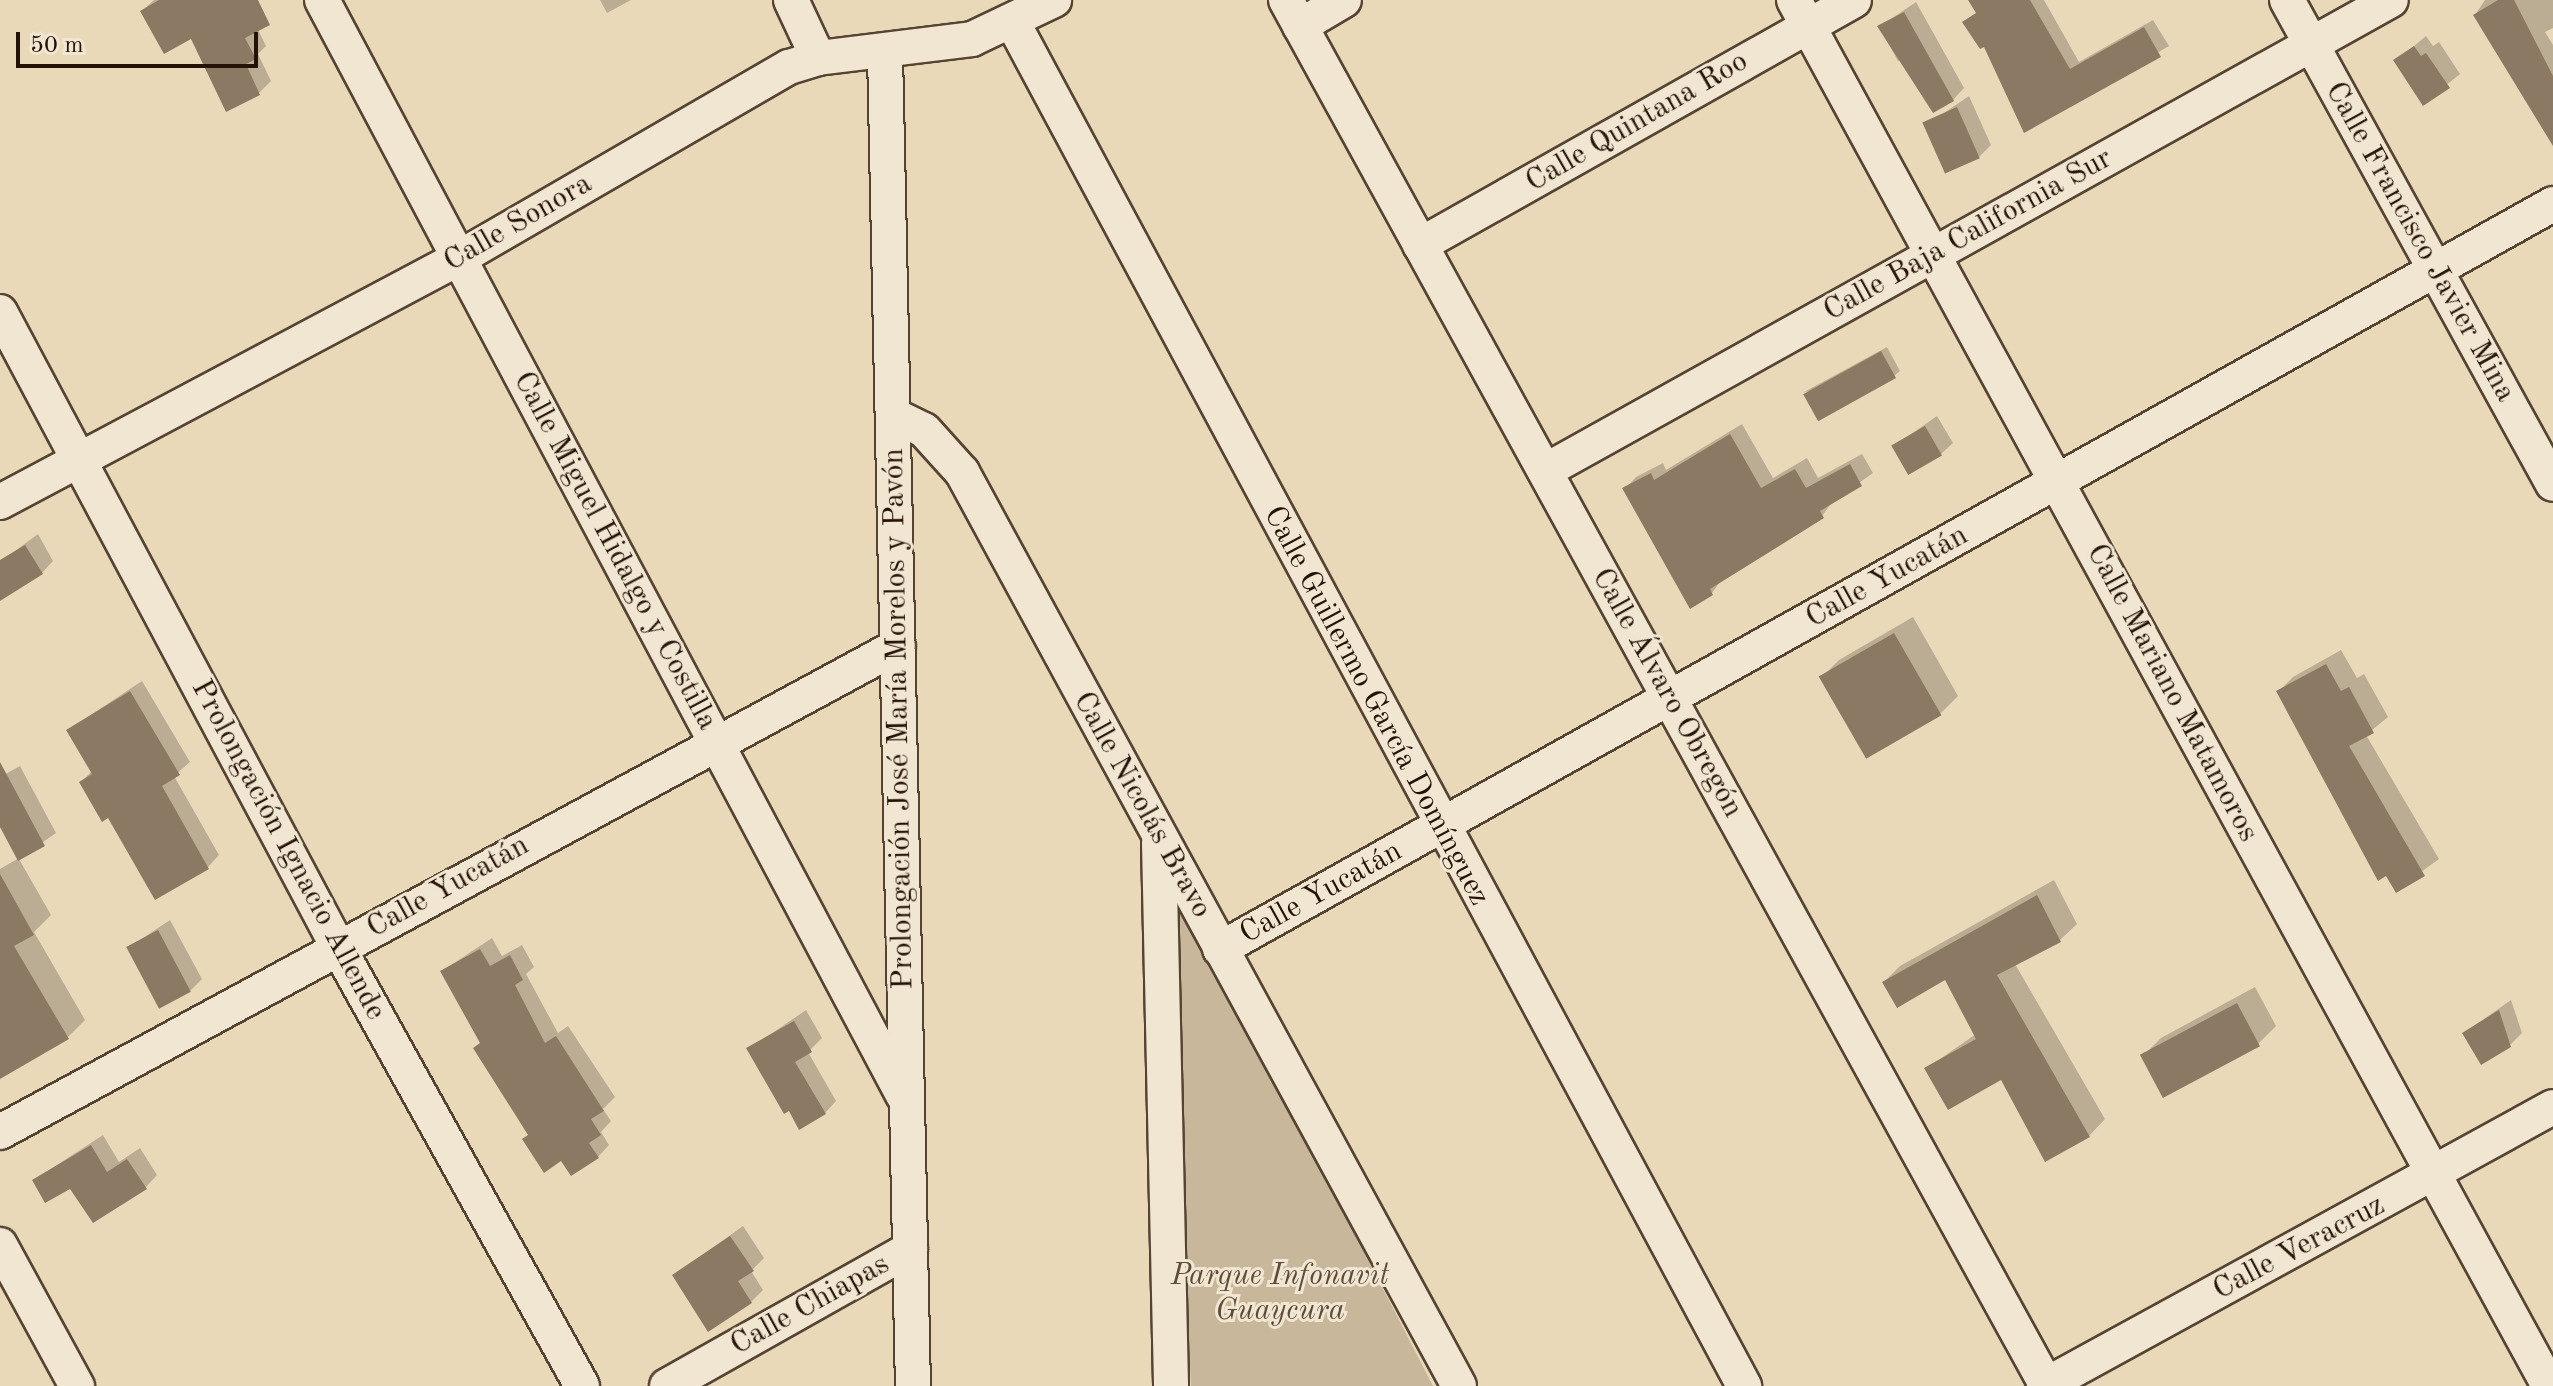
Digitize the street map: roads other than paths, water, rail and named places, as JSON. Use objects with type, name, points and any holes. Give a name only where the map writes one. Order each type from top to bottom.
[{"type":"street","name":"Calle Miguel Hidalgo y Costilla","points":[[322,0],[907,1102]]},
{"type":"street","points":[[791,0],[818,58]]},
{"type":"street","name":"Calle Sonora","points":[[0,502],[459,258],[789,67],[818,58],[972,39],[1013,23],[1054,0]]},
{"type":"street","points":[[1293,13],[1344,0]]},
{"type":"street","name":"Calle Quintana Roo","points":[[1420,245],[1801,13],[1854,0]]},
{"type":"street","name":"Calle Francisco Javier Mina","points":[[2287,0],[2553,484]]},
{"type":"street","name":"Calle Baja California Sur","points":[[1545,471],[2391,0]]},
{"type":"street","name":"Calle Álvaro Obregón","points":[[1293,13],[2046,1386]]},
{"type":"street","name":"Calle Mariano Matamoros","points":[[1801,13],[2549,1386]]},
{"type":"street","name":"Calle Guillermo García Domínguez","points":[[1013,23],[1440,826],[1744,1386]]},
{"type":"street","name":"Prolongación José María Morelos y Pavón","points":[[885,52],[913,1386]]},
{"type":"street","name":"Calle Yucatán","points":[[1220,949],[2553,204]]},
{"type":"street","name":"Prolongación Ignacio Allende","points":[[0,312],[338,947],[582,1386]]},
{"type":"street","name":"Calle Nicolás Bravo","points":[[893,415],[924,430],[962,472],[1459,1386]]},
{"type":"street","name":"Calle Yucatán","points":[[0,1132],[715,740],[898,646]]},
{"type":"street","points":[[1159,839],[1171,1386]]},
{"type":"street","name":"Calle Veracruz","points":[[2046,1386],[2553,1107]]},
{"type":"street","points":[[0,1245],[77,1386]]},
{"type":"street","name":"Calle Chiapas","points":[[667,1386],[910,1249]]},
{"type":"park label","name":"Parque Infonavit Guaycura","points":[[1280,1293]]}]
